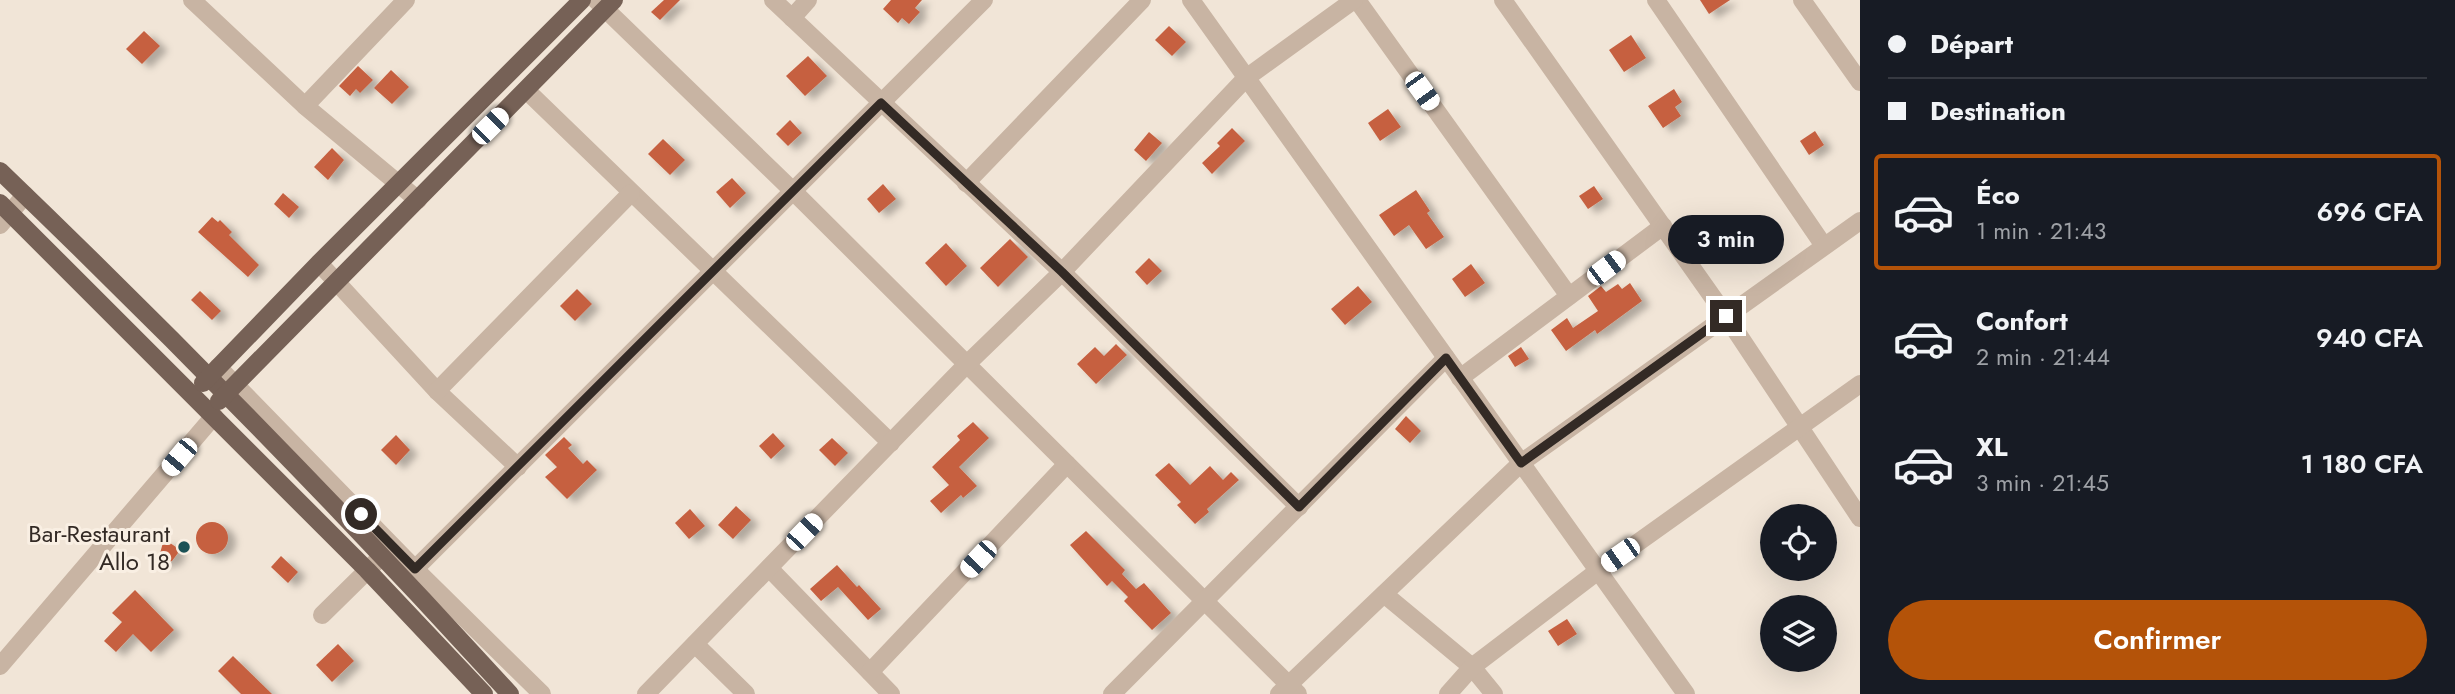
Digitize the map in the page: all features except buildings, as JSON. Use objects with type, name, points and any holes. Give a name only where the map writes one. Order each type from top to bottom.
[{"type":"main road","points":[[192,394],[582,0]]},
{"type":"main road","points":[[212,413],[231,389],[526,90],[605,3]]},
{"type":"main road","points":[[0,171],[214,371]]},
{"type":"main road","points":[[4,214],[212,413],[367,570],[484,694]]},
{"type":"main road","points":[[231,389],[510,694]]},
{"type":"street","points":[[192,0],[305,106],[418,200]]},
{"type":"street","points":[[773,0],[1062,272],[1299,507]]},
{"type":"street","points":[[792,18],[808,0]]},
{"type":"street","points":[[415,569],[984,0]]},
{"type":"street","points":[[965,183],[1142,0]]},
{"type":"street","points":[[1191,0],[1685,694]]},
{"type":"street","points":[[646,694],[967,364],[1062,272],[1246,78],[1356,0],[1569,296]]},
{"type":"street","points":[[1503,0],[1726,316],[1860,518]]},
{"type":"street","points":[[1656,0],[1824,246]]},
{"type":"street","points":[[1802,0],[1860,82]]},
{"type":"street","points":[[305,106],[402,1]]},
{"type":"street","points":[[605,3],[1205,601],[1289,691],[1384,594],[1521,463],[1860,220]]},
{"type":"street","points":[[526,90],[891,443]]},
{"type":"street","points":[[437,391],[631,193]]},
{"type":"street","points":[[4,214],[25,195]]},
{"type":"street","points":[[1460,378],[1662,226]]},
{"type":"street","points":[[319,263],[437,391],[518,467]]},
{"type":"street","points":[[1112,694],[1446,358]]},
{"type":"street","points":[[214,371],[542,694]]},
{"type":"street","points":[[1448,694],[1472,667],[1598,571],[1860,384]]},
{"type":"street","points":[[0,666],[212,413]]},
{"type":"street","points":[[870,672],[1067,464]]},
{"type":"street","points":[[321,615],[383,555]]},
{"type":"street","points":[[769,568],[891,694]]},
{"type":"street","points":[[1384,594],[1472,667],[1494,694]]},
{"type":"street","points":[[695,644],[746,694]]},
{"type":"place","name":"Bar-Restaurant Allo 18","points":[[184,547]]},
{"type":"route","points":[[361,514],[415,569],[881,103],[1062,272],[1299,507],[1446,358],[1521,463],[1726,316]]}]
